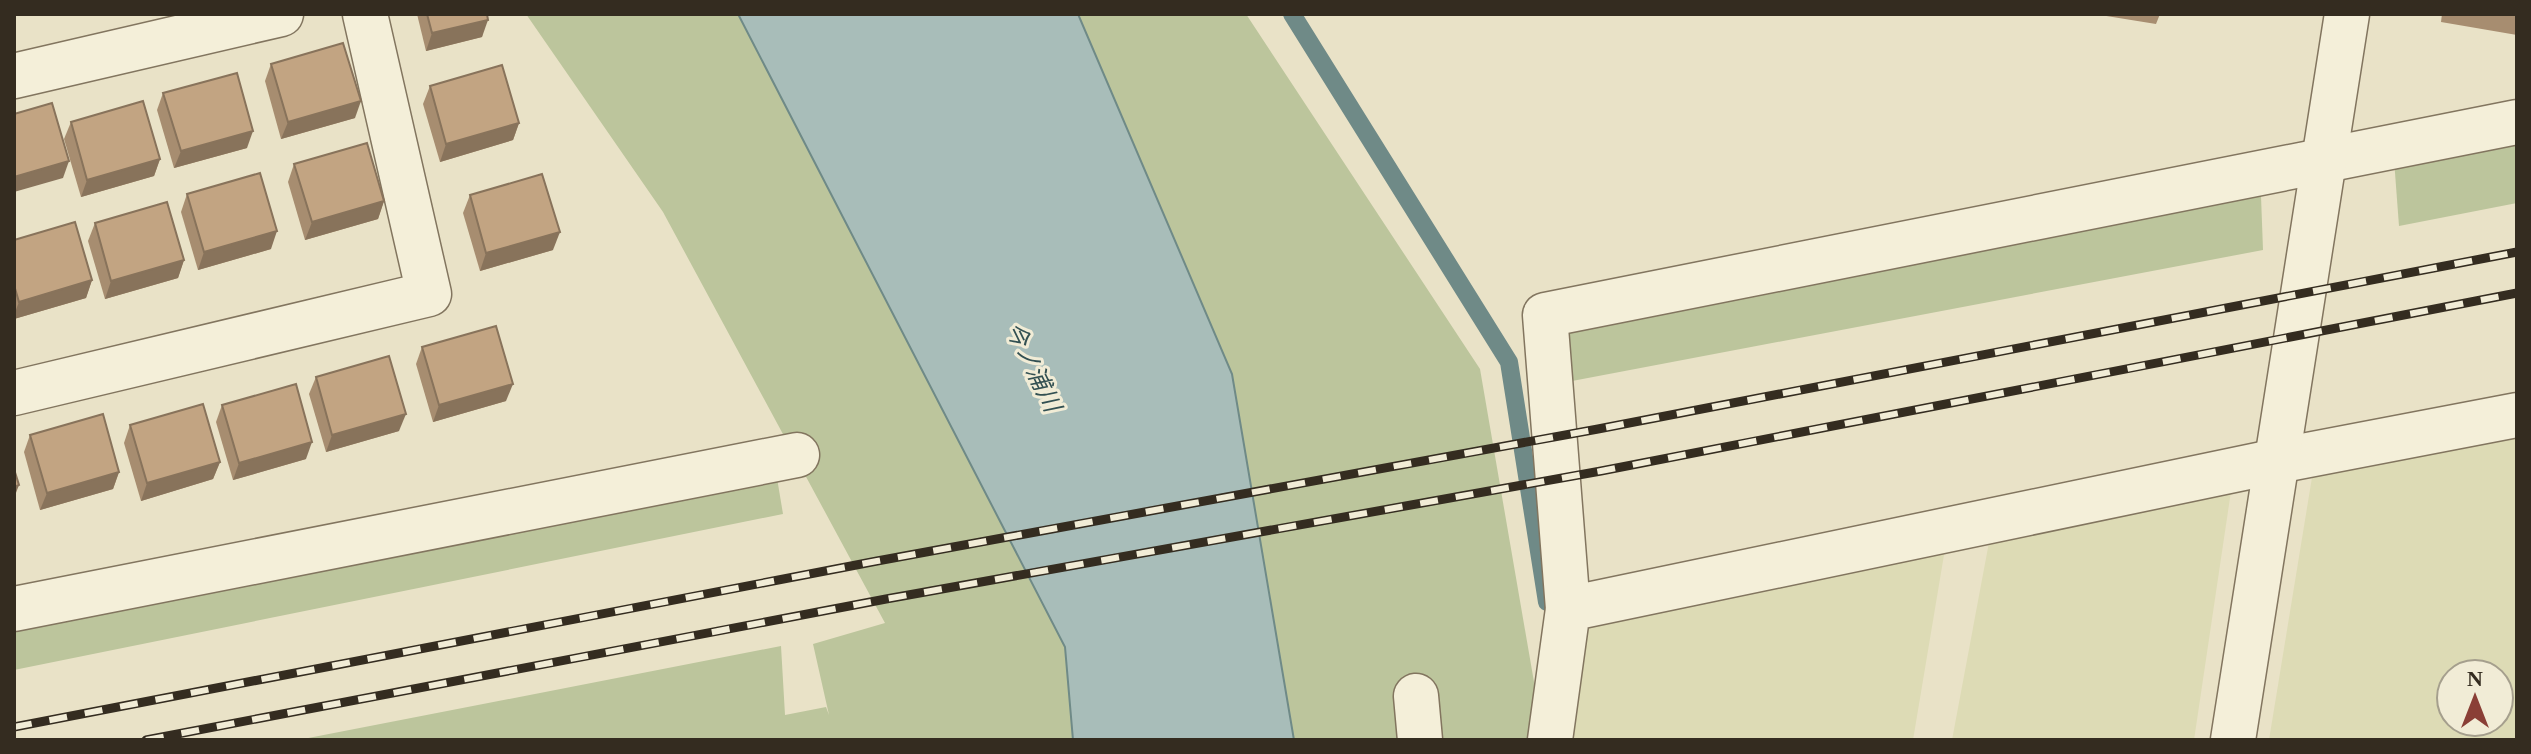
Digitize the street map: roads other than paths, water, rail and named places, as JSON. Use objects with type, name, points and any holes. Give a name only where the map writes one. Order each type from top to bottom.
[{"type":"street","points":[[14,76],[281,14]]},
{"type":"street","points":[[14,393],[429,294],[365,14]]},
{"type":"street","points":[[2233,740],[2347,14]]},
{"type":"street","points":[[1550,740],[1568,609],[1545,315],[2517,122]]},
{"type":"street","points":[[1568,609],[2277,461],[2517,415]]},
{"type":"street","points":[[14,609],[797,455]]},
{"type":"street","points":[[1416,696],[1420,740]]},
{"type":"water","name":"今ノ浦川","points":[[738,14],[1078,14],[1232,374],[1294,740],[1073,740],[1065,647]]},
{"type":"waterway","points":[[1292,14],[1509,362],[1547,602]]},
{"type":"railway","points":[[14,727],[877,561],[1598,429],[2517,252]]},
{"type":"railway","points":[[146,740],[886,599],[1601,471],[2517,293]]}]
